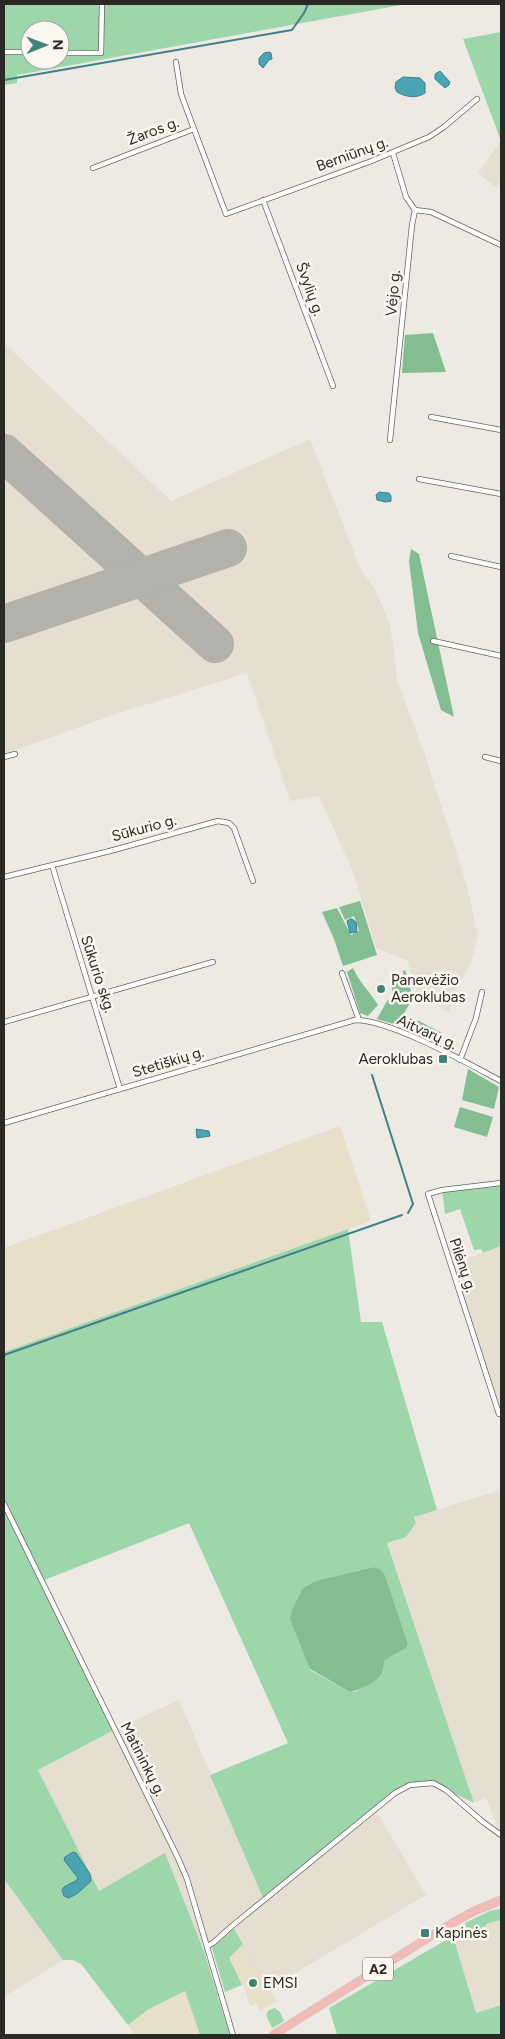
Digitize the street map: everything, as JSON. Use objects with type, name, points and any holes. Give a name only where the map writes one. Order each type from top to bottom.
[{"type":"highway","name":"A2","points":[[273,2035],[407,1951],[485,1906],[501,1900]]},
{"type":"street","points":[[70,53],[101,53],[102,4]]},
{"type":"street","points":[[4,52],[20,52]]},
{"type":"street","points":[[176,62],[181,94],[194,129]]},
{"type":"street","name":"Berniūnų g.","points":[[226,214],[429,138],[477,99]]},
{"type":"street","name":"Žaros g.","points":[[92,168],[194,129],[226,214]]},
{"type":"street","points":[[392,153],[406,197],[415,210],[430,212],[501,246]]},
{"type":"street","name":"Švylių g.","points":[[264,200],[333,386]]},
{"type":"street","name":"Vėjo g.","points":[[390,440],[415,210]]},
{"type":"street","points":[[431,417],[501,430]]},
{"type":"street","points":[[419,479],[501,494]]},
{"type":"street","points":[[451,556],[501,567]]},
{"type":"street","points":[[433,641],[501,656]]},
{"type":"street","points":[[4,757],[15,754]]},
{"type":"street","points":[[485,758],[501,761]]},
{"type":"street","name":"Sūkurio g.","points":[[4,877],[223,821],[229,823],[234,828],[253,881]]},
{"type":"street","name":"Sūkurio skg.","points":[[52,865],[120,1089]]},
{"type":"street","points":[[4,1022],[213,962]]},
{"type":"street","points":[[342,972],[360,1020]]},
{"type":"street","points":[[460,1060],[476,1018],[482,992]]},
{"type":"street","name":"Aitvarų g.","points":[[340,1024],[360,1020],[398,1031],[501,1081]]},
{"type":"street","name":"Stetiškių g.","points":[[4,1123],[340,1024]]},
{"type":"street","name":"Pilėnų g.","points":[[499,1414],[428,1194],[442,1190],[501,1183]]},
{"type":"street","name":"Matininkų g.","points":[[4,1504],[178,1858],[187,1879],[233,2035]]},
{"type":"street","points":[[207,1946],[394,1793],[410,1784],[433,1783],[446,1790],[501,1835]]},
{"type":"shaded area","points":[[501,141],[501,180],[496,187],[478,173]]},
{"type":"shaded area","points":[[4,343],[171,501],[310,439],[360,568],[376,591],[389,622],[397,680],[425,755],[467,886],[478,936],[471,962],[452,997],[449,1013],[417,992],[407,960],[376,948],[353,872],[319,796],[290,801],[247,673],[116,714],[4,754]]},
{"type":"shaded area","points":[[340,1126],[371,1221],[4,1352],[4,1248]]},
{"type":"shaded area","points":[[501,1246],[501,1411],[452,1264]]},
{"type":"shaded area","points":[[501,1490],[501,1829],[499,1831],[486,1798],[474,1803],[387,1542],[406,1537],[416,1523],[414,1517]]},
{"type":"shaded area","points":[[179,1700],[264,1899],[375,1809],[426,1895],[268,1989],[234,1930],[205,1954],[165,1854],[99,1891],[38,1770],[114,1730]]},
{"type":"shaded area","points":[[4,1879],[63,1960],[4,1997]]},
{"type":"shaded area","points":[[501,1920],[501,2005],[476,2013],[453,1936],[467,1933],[486,1926],[486,1924]]},
{"type":"shaded area","points":[[243,1944],[277,2001],[260,2011],[256,2004],[250,2006],[245,1990],[228,1958]]},
{"type":"shaded area","points":[[185,1991],[200,2035],[135,2035],[128,2025],[149,2009]]},
{"type":"green space","points":[[4,4],[407,4],[70,65],[70,20],[20,20],[20,70],[44,70],[17,75],[17,83],[4,85]]},
{"type":"green space","points":[[501,32],[501,141],[463,39]]},
{"type":"green space","points":[[433,333],[446,372],[402,373],[405,335]]},
{"type":"green space","points":[[411,549],[419,554],[454,717],[441,710],[418,633],[409,561]]},
{"type":"green space","points":[[360,901],[377,955],[343,966],[322,912],[337,908],[351,935],[359,931],[354,916],[345,920],[339,907]]},
{"type":"green space","points":[[353,968],[378,1005],[368,1016],[360,1013],[347,972]]},
{"type":"green space","points":[[405,970],[413,998],[397,1025],[377,1019],[387,1001],[394,997],[391,985],[404,980],[403,971]]},
{"type":"green space","points":[[413,1018],[442,1033],[438,1044],[407,1030]]},
{"type":"green space","points":[[468,1069],[499,1087],[494,1109],[462,1100]]},
{"type":"green space","points":[[460,1107],[493,1117],[487,1137],[454,1127]]},
{"type":"green space","points":[[501,1183],[501,1246],[483,1253],[481,1249],[474,1250],[460,1209],[445,1214],[442,1190]]},
{"type":"green space","points":[[348,1229],[361,1322],[382,1322],[437,1510],[414,1517],[416,1523],[406,1537],[387,1543],[474,1803],[433,1783],[421,1782],[395,1793],[264,1900],[210,1775],[288,1743],[189,1523],[42,1581],[114,1730],[38,1770],[99,1891],[165,1853],[205,1954],[230,2035],[200,2035],[185,1991],[149,2009],[128,2025],[81,1964],[73,1960],[63,1960],[4,1879],[4,1352]],"holes":[[[374,1567],[380,1569],[385,1575],[408,1644],[406,1648],[385,1660],[382,1673],[355,1692],[350,1692],[310,1670],[303,1588],[315,1581]]]},
{"type":"green space","points":[[374,1567],[380,1569],[385,1575],[408,1644],[406,1648],[385,1660],[380,1676],[363,1688],[350,1692],[310,1669],[290,1619],[292,1610],[303,1588],[315,1581]]},
{"type":"green space","points":[[501,1909],[501,1920],[486,1924],[486,1926],[467,1933],[465,1923],[490,1911]]},
{"type":"green space","points":[[234,1929],[243,1944],[229,1958],[242,1985],[225,1992],[212,1948]]},
{"type":"green space","points":[[453,1936],[476,2013],[501,2005],[501,2035],[337,2035],[329,2008]]},
{"type":"green space","points":[[275,2008],[280,2012],[284,2021],[272,2028],[266,2015],[269,2010]]},
{"type":"water","points":[[269,52],[272,59],[263,68],[259,64],[259,58],[264,53]]},
{"type":"water","points":[[440,71],[450,82],[445,88],[435,79],[435,74]]},
{"type":"water","points":[[403,77],[420,78],[425,83],[425,93],[411,97],[397,92],[395,88],[396,82]]},
{"type":"water","points":[[379,492],[389,493],[391,501],[377,500],[376,495]]},
{"type":"water","points":[[350,919],[356,922],[357,932],[350,933],[347,921]]},
{"type":"water","points":[[196,1129],[209,1131],[210,1136],[197,1138]]},
{"type":"water","points":[[73,1852],[76,1853],[90,1874],[91,1881],[78,1893],[69,1898],[64,1896],[62,1890],[78,1878],[64,1860],[65,1857]]},
{"type":"waterway","points":[[4,80],[292,30],[308,4]]},
{"type":"waterway","points":[[372,1075],[413,1204],[408,1213]]},
{"type":"waterway","points":[[4,1355],[402,1215]]},
{"type":"runway","points":[[4,453],[215,644]]},
{"type":"runway","points":[[4,624],[228,548]]},
{"type":"place","name":"Panevėžio Aeroklubas","points":[[381,989]]},
{"type":"place","name":"Aeroklubas","points":[[443,1059]]},
{"type":"place","name":"Kapinės","points":[[425,1933]]},
{"type":"place","name":"EMSI","points":[[253,1983]]}]
